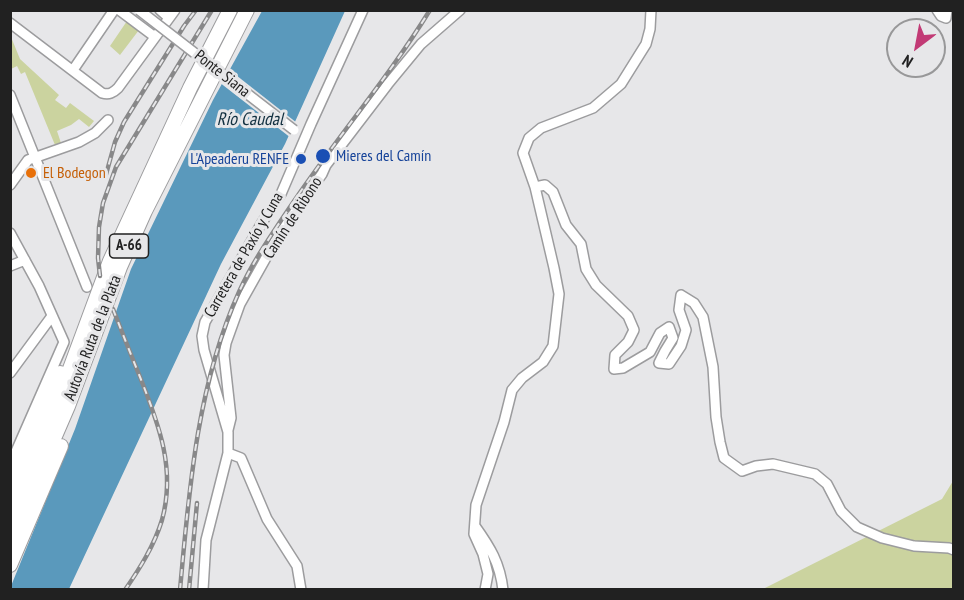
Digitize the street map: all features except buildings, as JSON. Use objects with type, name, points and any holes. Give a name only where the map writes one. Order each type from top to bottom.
[{"type":"highway","name":"Autovía Ruta de la Plata","points":[[10,513],[63,405],[75,358],[110,261],[190,88],[230,10]]},
{"type":"highway","name":"Autovía Ruta de la Plata","points":[[10,540],[120,267],[154,194],[247,10]]},
{"type":"highway","points":[[10,565],[77,406],[120,267]]},
{"type":"highway","points":[[10,487],[75,338],[90,315]]},
{"type":"street","points":[[73,70],[114,10]]},
{"type":"street","points":[[119,10],[155,37]]},
{"type":"street","name":"Ponte Siana","points":[[140,10],[304,138]]},
{"type":"street","points":[[10,23],[106,94],[118,88],[172,14],[160,10]]},
{"type":"street","name":"Carretera de Paxío y Cuna","points":[[228,432],[204,350],[202,336],[205,322],[281,194],[363,10]]},
{"type":"street","name":"Camín de Ribono","points":[[228,432],[231,418],[224,355],[240,304],[281,231],[326,165],[421,44],[460,10]]},
{"type":"street","points":[[485,590],[488,574],[483,554],[474,534],[476,505],[504,422],[512,390],[522,378],[543,362],[553,346],[559,294],[535,187],[523,153],[529,138],[541,128],[592,108],[621,84],[645,44],[650,29],[651,10]]},
{"type":"street","points":[[937,10],[941,16],[946,18],[947,10]]},
{"type":"street","points":[[10,95],[87,287]]},
{"type":"street","points":[[10,184],[28,160],[79,142],[95,133],[108,120]]},
{"type":"street","points":[[535,187],[545,185],[553,192],[566,225],[581,244],[586,268],[596,285],[628,316],[634,330],[628,342],[615,355],[614,369],[623,368],[650,351],[660,333],[669,327],[673,338],[660,363],[669,364],[681,346],[686,330],[679,310],[681,295],[694,303],[703,316],[714,367],[716,417],[724,458],[742,471],[773,464],[815,474],[827,484],[842,511],[856,527],[882,538],[914,546],[954,550]]},
{"type":"street","points":[[10,233],[39,286],[64,342],[10,465]]},
{"type":"street","points":[[10,266],[25,260]]},
{"type":"street","points":[[10,373],[52,316]]},
{"type":"street","points":[[203,590],[206,540],[228,453],[228,432]]},
{"type":"street","points":[[228,453],[242,458],[267,519],[297,566],[301,590]]},
{"type":"street","points":[[475,526],[497,563],[503,590]]},
{"type":"green space","points":[[127,21],[139,30],[120,55],[110,46]]},
{"type":"green space","points":[[11,37],[20,59],[59,95],[55,100],[66,108],[70,103],[94,121],[89,127],[79,119],[57,131],[61,143],[55,145],[25,72],[21,74],[17,66],[11,69]]},
{"type":"green space","points":[[953,481],[953,589],[761,590],[942,499]]},
{"type":"water","name":"Río Caudal","points":[[262,11],[345,11],[285,144],[221,264],[69,589],[11,590],[75,429],[131,269],[213,100]]},
{"type":"pier","points":[[227,68],[297,123],[291,138],[219,82]]},
{"type":"railway","points":[[105,178],[115,142],[124,122],[196,10]]},
{"type":"railway","points":[[100,276],[99,227],[103,203],[116,167],[212,10]]},
{"type":"railway","points":[[180,590],[187,514],[204,401],[213,364],[239,292],[255,260],[288,210],[396,61],[430,10]]},
{"type":"railway","points":[[113,309],[159,430],[167,483],[166,501],[159,530],[146,557],[125,590]]},
{"type":"railway","points":[[189,590],[197,503]]},
{"type":"place","name":"Mieres del Camín","points":[[323,156]]},
{"type":"place","name":"L'Apeaderu RENFE","points":[[301,159]]},
{"type":"place","name":"El Bodegon","points":[[31,173]]}]
